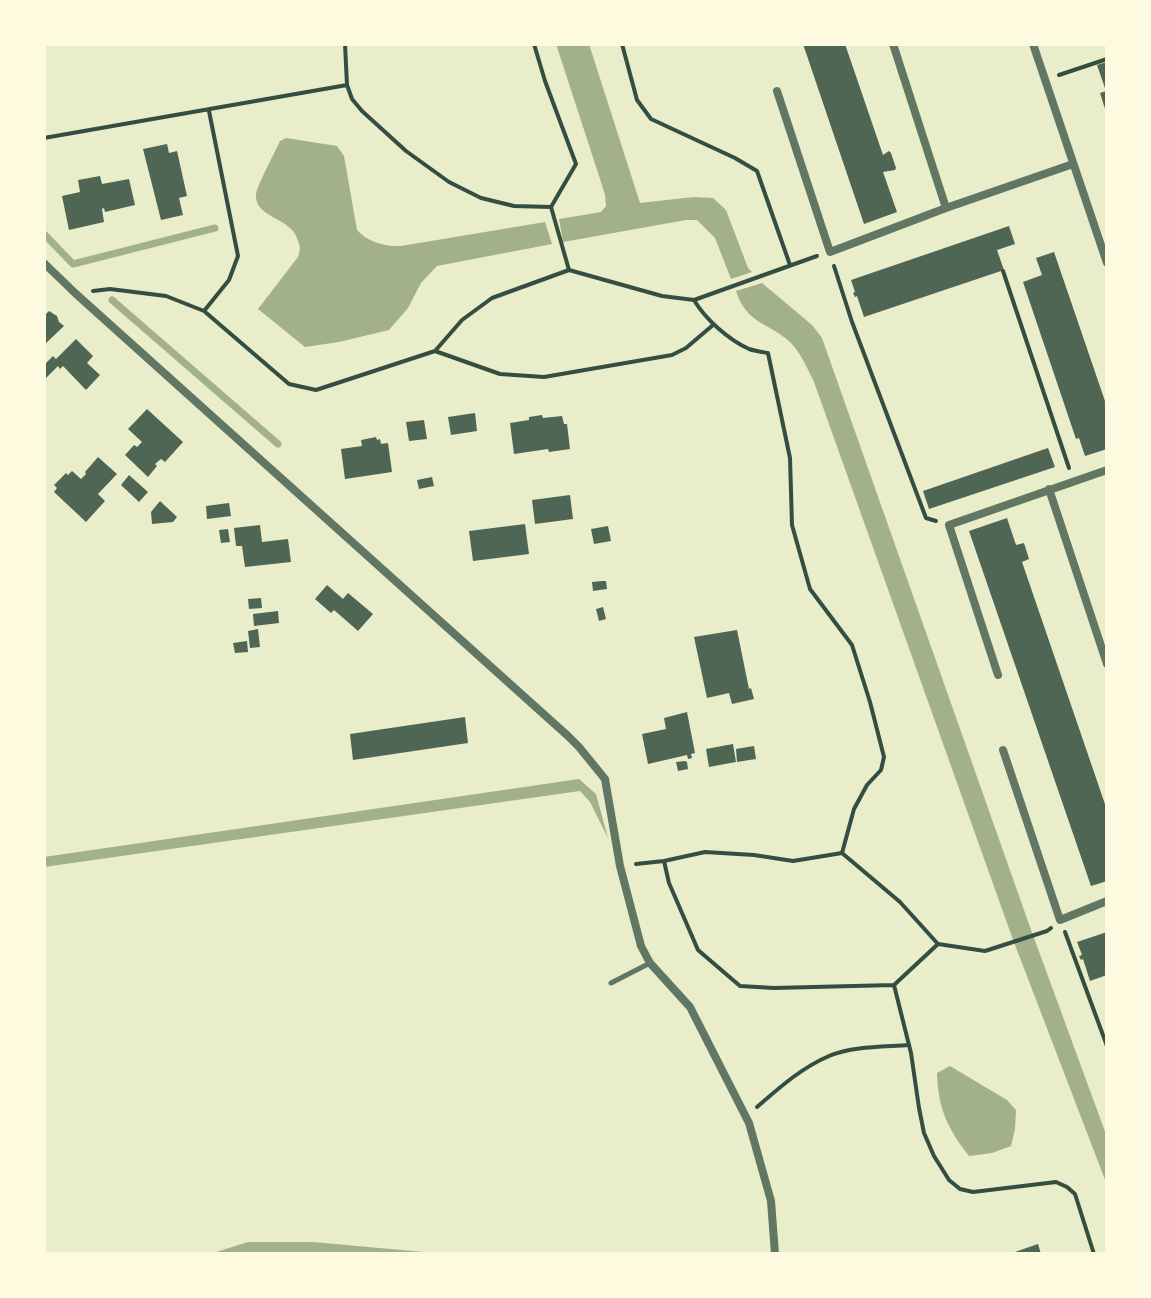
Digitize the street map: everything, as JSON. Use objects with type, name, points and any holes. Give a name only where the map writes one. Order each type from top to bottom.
[{"type":"street","points":[[893,44],[946,208]]},
{"type":"street","points":[[1033,44],[1107,263]]},
{"type":"street","points":[[777,91],[830,252],[1073,164]]},
{"type":"street","points":[[44,263],[579,747],[605,779],[620,866],[641,946],[650,963],[690,1007],[746,1117],[771,1201],[775,1254]]},
{"type":"street","points":[[998,675],[949,525],[1107,470]]},
{"type":"street","points":[[1049,489],[1107,664]]},
{"type":"street","points":[[1003,750],[1060,920],[1107,901]]},
{"type":"lane","points":[[611,983],[650,963]]},
{"type":"path","points":[[345,44],[347,85],[352,99],[406,151],[449,182],[481,198],[514,206],[551,207]]},
{"type":"path","points":[[534,44],[576,164],[551,207],[569,270]]},
{"type":"path","points":[[622,44],[637,100],[651,119],[757,171],[790,265]]},
{"type":"path","points":[[1045,80],[1107,59]]},
{"type":"path","points":[[44,138],[347,85]]},
{"type":"path","points":[[204,311],[229,280],[238,256],[208,110]]},
{"type":"path","points":[[75,293],[110,289],[166,296],[204,311],[289,384],[316,390],[435,351],[462,320],[492,298],[569,270],[662,296],[694,300],[830,252],[852,322],[926,518],[949,525]]},
{"type":"path","points":[[1003,271],[1074,482]]},
{"type":"path","points":[[694,300],[713,325],[748,349],[768,353],[790,458],[792,525],[810,589],[852,645],[881,743],[884,757],[881,770],[867,785],[854,809],[842,853]]},
{"type":"path","points":[[435,351],[500,374],[544,377],[672,355],[686,348],[713,325]]},
{"type":"path","points":[[620,866],[705,852],[793,861],[842,853],[900,902],[938,944],[985,951],[1047,931]]},
{"type":"path","points":[[664,861],[669,883],[698,950],[740,986],[894,985],[938,944]]},
{"type":"path","points":[[1060,920],[1107,1046]]},
{"type":"path","points":[[894,985],[909,1045],[924,1133],[949,1180],[960,1189],[973,1192],[1056,1182],[1067,1187],[1075,1194],[1094,1254]]},
{"type":"path","points":[[746,1117],[789,1079],[830,1056],[909,1045]]},
{"type":"shaded area","points":[[556,44],[589,44],[640,203],[713,198],[726,210],[752,272],[731,279],[715,238],[697,220],[563,242],[559,219],[601,212],[606,206]]},
{"type":"shaded area","points":[[286,138],[337,146],[344,156],[357,230],[372,241],[401,246],[545,222],[552,244],[437,266],[421,283],[408,308],[389,330],[305,347],[258,309],[300,252],[293,231],[261,208],[256,194],[280,141]]},
{"type":"shaded area","points":[[762,283],[812,325],[822,338],[1107,1137],[1107,1185],[1012,937],[814,382],[791,343],[752,317],[736,291]]},
{"type":"shaded area","points":[[579,779],[596,794],[608,838],[590,802],[580,791],[44,867],[44,857]]},
{"type":"shaded area","points":[[950,1066],[1007,1100],[1016,1110],[1011,1146],[992,1153],[969,1156],[955,1137],[939,1097],[937,1073]]},
{"type":"shaded area","points":[[248,1242],[313,1242],[446,1254],[210,1254]]},
{"type":"building","points":[[803,44],[845,44],[883,155],[889,151],[891,153],[896,168],[883,172],[897,212],[864,224]]},
{"type":"building","points":[[1107,62],[1106,112],[1100,93],[1106,91],[1097,65]]},
{"type":"building","points":[[167,144],[169,153],[177,151],[187,196],[179,198],[183,215],[161,220],[143,149]]},
{"type":"building","points":[[100,176],[102,184],[129,179],[135,205],[105,212],[104,208],[104,222],[69,230],[62,196],[80,192],[78,180]]},
{"type":"building","points":[[1009,226],[1015,244],[997,250],[1004,270],[864,317],[853,293],[851,280]]},
{"type":"building","points":[[1054,252],[1107,407],[1107,449],[1085,456],[1079,438],[1076,439],[1023,282],[1042,275],[1036,258]]},
{"type":"building","points":[[49,311],[64,326],[44,345],[44,316]]},
{"type":"building","points":[[76,339],[93,356],[87,363],[100,375],[86,390],[63,366],[60,369],[58,366],[44,380],[44,365],[53,356],[56,359]]},
{"type":"building","points":[[147,409],[183,442],[165,462],[161,459],[155,464],[157,466],[148,477],[125,455],[134,445],[137,447],[142,442],[128,429]]},
{"type":"building","points":[[475,413],[477,431],[451,435],[448,417]]},
{"type":"building","points":[[542,415],[543,418],[562,416],[564,424],[567,424],[570,449],[514,454],[510,423]]},
{"type":"building","points":[[424,420],[427,439],[409,441],[406,422]]},
{"type":"building","points":[[376,437],[381,444],[388,443],[392,472],[345,479],[341,449],[362,446],[361,440]]},
{"type":"building","points":[[1048,448],[1055,467],[929,509],[923,491]]},
{"type":"building","points":[[98,457],[117,474],[98,494],[105,501],[86,522],[54,492],[57,488],[54,485],[72,471],[81,479]]},
{"type":"building","points":[[129,475],[148,492],[139,502],[121,485]]},
{"type":"building","points":[[432,477],[434,486],[419,489],[417,480]]},
{"type":"building","points":[[570,495],[573,519],[535,524],[532,500]]},
{"type":"building","points":[[160,501],[177,517],[173,522],[152,524],[151,512]]},
{"type":"building","points":[[229,503],[231,516],[207,519],[206,506]]},
{"type":"building","points":[[1007,518],[1016,545],[1024,543],[1029,559],[1022,562],[1107,810],[1107,881],[1091,886],[969,531]]},
{"type":"building","points":[[525,524],[529,554],[473,561],[469,531]]},
{"type":"building","points":[[260,525],[262,542],[288,539],[291,562],[245,567],[242,546],[236,546],[234,528]]},
{"type":"building","points":[[608,526],[611,541],[594,544],[591,529]]},
{"type":"building","points":[[228,529],[230,542],[221,543],[219,530]]},
{"type":"building","points":[[606,581],[607,589],[593,591],[592,582]]},
{"type":"building","points":[[327,585],[343,599],[348,593],[373,614],[358,631],[334,610],[331,613],[315,599]]},
{"type":"building","points":[[261,598],[262,608],[249,609],[248,599]]},
{"type":"building","points":[[603,607],[606,619],[599,621],[596,609]]},
{"type":"building","points":[[278,611],[279,623],[254,626],[253,614]]},
{"type":"building","points":[[258,629],[260,647],[250,648],[248,631]]},
{"type":"building","points":[[737,630],[749,689],[754,699],[732,704],[729,693],[707,698],[694,637]]},
{"type":"building","points":[[247,641],[248,652],[235,653],[233,643]]},
{"type":"building","points":[[687,712],[695,753],[691,754],[692,758],[688,759],[687,755],[648,764],[642,734],[666,729],[664,718]]},
{"type":"building","points":[[465,717],[468,743],[353,760],[350,734]]},
{"type":"building","points":[[733,744],[736,762],[709,767],[706,749]]},
{"type":"building","points":[[754,746],[756,759],[737,762],[736,749]]},
{"type":"building","points":[[685,761],[688,769],[678,771],[676,762]]},
{"type":"building","points":[[1107,932],[1107,975],[1090,981],[1083,959],[1079,956],[1082,955],[1077,942]]},
{"type":"building","points":[[1038,1244],[1041,1254],[1012,1254],[1012,1253]]},
{"type":"waterway","points":[[44,234],[73,264],[215,228]]},
{"type":"waterway","points":[[112,300],[278,444]]}]
